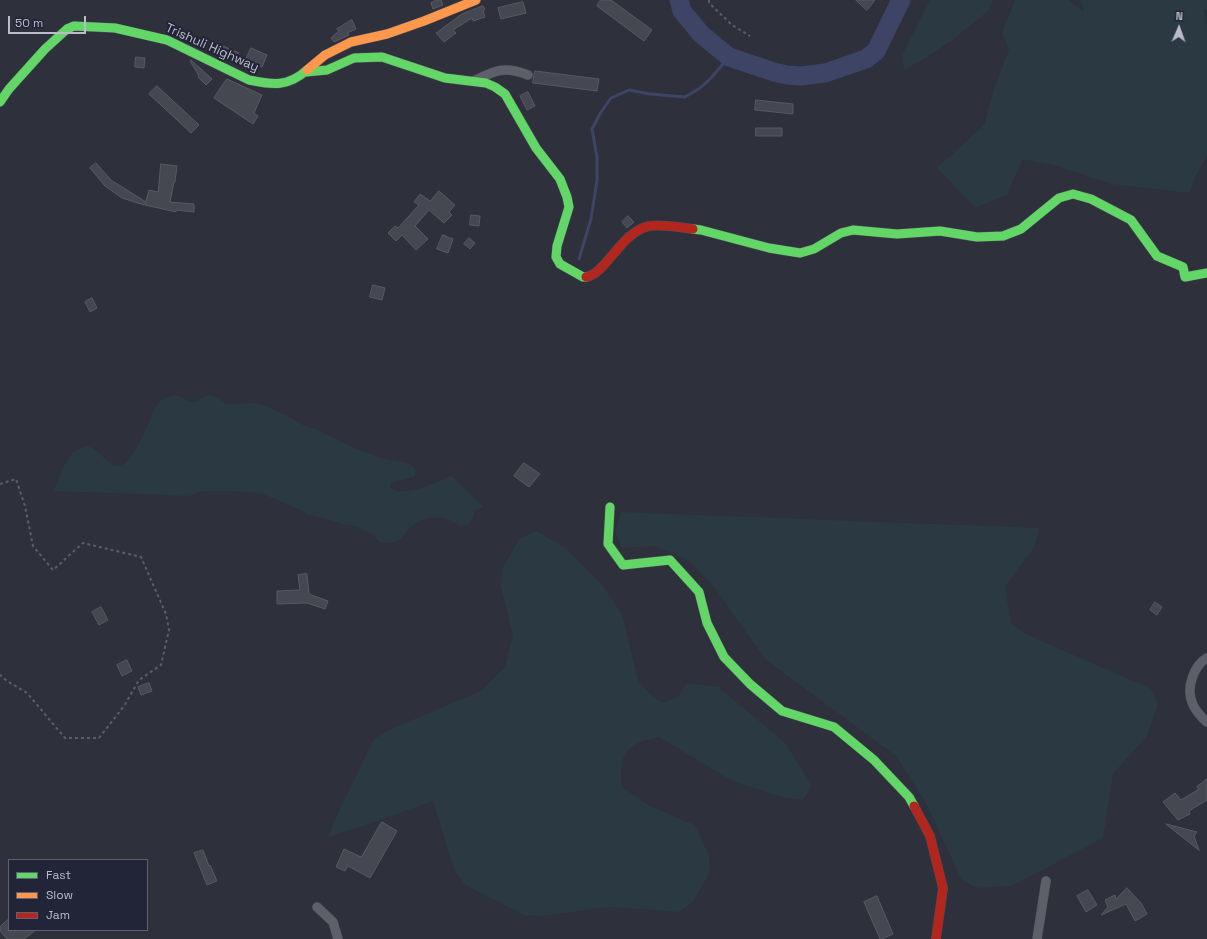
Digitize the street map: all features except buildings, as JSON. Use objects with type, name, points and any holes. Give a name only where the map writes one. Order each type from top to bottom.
[{"type":"street","name":"Trishuli Highway","points":[[0,102],[9,89],[45,49],[67,29],[74,26],[115,28],[167,40],[240,75],[262,83],[281,84],[299,77],[325,55],[351,42],[387,34],[476,0]]},
{"type":"street","points":[[306,72],[327,70],[354,58],[382,57],[446,78],[486,83],[505,94],[536,148],[560,179],[569,207],[557,246],[556,257],[560,264],[583,277],[588,277],[595,274],[622,243],[638,230],[650,226],[668,226],[701,230],[769,248],[790,252],[805,252],[814,249],[841,233],[853,230],[897,234],[940,231],[977,237],[1002,236],[1021,229],[1059,198],[1073,194],[1091,199],[1131,220],[1157,256],[1170,263],[1183,266],[1185,277],[1207,273]]},
{"type":"street","points":[[474,81],[507,69],[515,70],[528,75]]},
{"type":"street","points":[[610,507],[608,544],[623,565],[670,560],[700,592],[708,623],[724,657],[750,684],[782,710],[834,727],[874,760],[909,797],[930,836],[943,888],[936,939]]},
{"type":"street","points":[[1207,658],[1200,662],[1192,678],[1191,690],[1192,702],[1203,719],[1207,722]]},
{"type":"street","points":[[1037,939],[1046,881]]},
{"type":"street","points":[[317,907],[333,922],[338,939]]},
{"type":"path","points":[[709,0],[709,3],[732,26],[750,36]]},
{"type":"path","points":[[0,484],[16,479],[25,506],[33,546],[53,570],[83,543],[141,557],[166,614],[169,630],[161,665],[139,680],[124,706],[99,738],[65,738],[27,693],[0,675]]},
{"type":"shaded area","points":[[930,0],[993,0],[988,11],[954,39],[921,61],[904,70],[902,55]]},
{"type":"shaded area","points":[[1015,0],[1069,0],[1084,12],[1081,0],[1207,0],[1207,10],[1204,9],[1207,27],[1207,156],[1195,177],[1190,193],[1111,184],[1057,166],[1023,159],[1007,195],[975,208],[937,168],[984,125],[995,85],[1009,50],[1002,33]]},
{"type":"shaded area","points":[[173,395],[182,397],[190,402],[198,401],[209,395],[214,396],[226,404],[254,403],[263,405],[348,445],[378,457],[410,464],[415,469],[415,476],[408,479],[391,482],[390,487],[395,490],[402,491],[420,488],[438,482],[451,475],[483,507],[475,510],[473,518],[467,525],[459,526],[454,522],[442,518],[430,518],[418,522],[412,526],[397,541],[391,543],[381,543],[372,534],[357,526],[344,525],[308,515],[305,512],[263,494],[236,491],[202,491],[190,496],[53,491],[65,464],[73,453],[79,449],[91,447],[115,466],[121,465],[127,461],[139,444],[157,404]]},
{"type":"shaded area","points":[[621,512],[1039,528],[1035,546],[1005,587],[1011,623],[1024,633],[1151,689],[1158,704],[1147,736],[1113,774],[1103,838],[1012,886],[976,888],[961,879],[925,801],[896,756],[765,659],[712,584],[687,560],[656,546],[622,548],[615,532]]},
{"type":"shaded area","points":[[536,531],[566,548],[602,585],[622,614],[638,680],[649,693],[663,703],[678,697],[686,683],[719,687],[786,744],[812,786],[803,800],[786,798],[734,782],[659,737],[639,743],[632,747],[627,752],[622,766],[622,787],[650,806],[695,825],[709,855],[710,872],[693,902],[679,912],[610,907],[541,916],[524,915],[465,885],[454,870],[433,801],[328,837],[341,806],[374,739],[388,730],[481,691],[505,667],[513,635],[500,584],[503,567],[520,538]]},
{"type":"waterway","points":[[679,0],[682,11],[701,34],[729,57],[774,72],[801,76],[825,73],[866,59],[876,51],[901,0]]},
{"type":"waterway","points":[[579,259],[591,219],[597,180],[597,157],[592,129],[601,112],[611,98],[629,90],[650,94],[685,97],[700,88],[711,78],[729,57]]},
{"type":"traffic: fast","points":[[0,102],[9,89],[45,49],[67,29],[74,26],[115,28],[167,40],[249,80],[258,82],[273,84],[287,82],[300,76],[307,70]]},
{"type":"traffic: fast","points":[[306,72],[327,70],[354,58],[382,57],[445,78],[486,83],[505,94],[536,148],[560,179],[567,197],[569,207],[557,246],[556,257],[560,264],[583,277],[586,277]]},
{"type":"traffic: fast","points":[[693,229],[769,248],[800,253],[814,249],[841,233],[853,230],[897,234],[940,231],[977,237],[1003,236],[1021,229],[1059,198],[1073,194],[1091,199],[1131,220],[1157,256],[1183,267],[1185,277],[1207,273]]},
{"type":"traffic: fast","points":[[610,507],[608,544],[623,565],[670,560],[699,592],[707,623],[724,657],[750,684],[782,711],[834,727],[874,760],[909,797],[914,806]]},
{"type":"traffic: slow","points":[[307,70],[325,55],[351,42],[387,34],[476,0]]},
{"type":"traffic: jam","points":[[586,277],[600,269],[622,244],[639,230],[649,226],[660,225],[693,229]]},
{"type":"traffic: jam","points":[[914,806],[930,836],[943,888],[936,939]]}]
